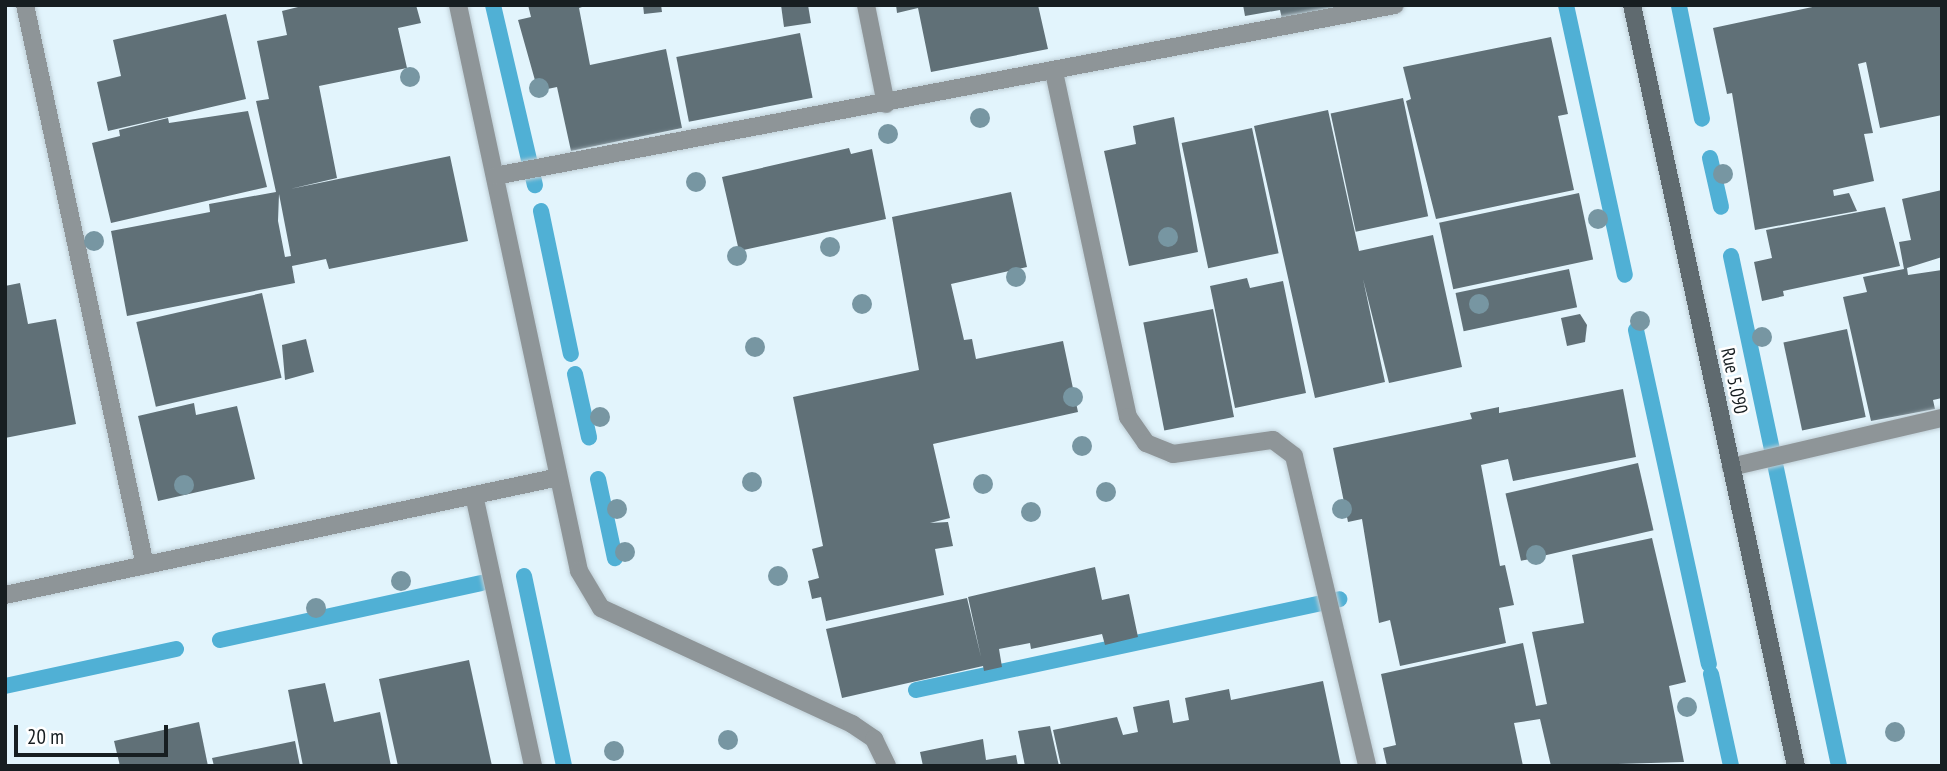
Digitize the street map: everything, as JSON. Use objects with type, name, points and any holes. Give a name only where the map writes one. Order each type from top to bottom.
[{"type":"main road","name":"Rue 5.090","points":[[1632,5],[1796,766]]},
{"type":"street","points":[[25,5],[145,565]]},
{"type":"street","points":[[458,5],[579,571],[601,608],[852,723],[874,739],[887,766]]},
{"type":"street","points":[[866,5],[886,104]]},
{"type":"street","points":[[495,176],[886,104],[1395,5]]},
{"type":"street","points":[[1054,72],[1128,416],[1146,443],[1173,454],[1273,440],[1294,456],[1367,766]]},
{"type":"street","points":[[1731,467],[1942,418]]},
{"type":"street","points":[[5,595],[559,477]]},
{"type":"street","points":[[474,495],[533,766]]},
{"type":"building","points":[[306,5],[416,5],[421,23],[398,28],[407,68],[319,86],[337,178],[290,189],[450,156],[468,241],[329,269],[326,259],[292,266],[295,283],[127,316],[111,231],[210,212],[209,204],[276,192],[256,101],[269,99],[257,41],[287,35],[282,11]],"holes":[[[279,194],[291,256],[285,257],[278,221]]]},
{"type":"building","points":[[528,5],[588,5],[579,8],[590,65],[666,49],[682,128],[571,151],[557,87],[538,91],[518,20],[531,17]]},
{"type":"building","points":[[643,5],[661,5],[662,12],[644,14]]},
{"type":"building","points":[[781,5],[808,5],[811,23],[784,27]]},
{"type":"building","points":[[896,5],[1038,5],[1048,49],[931,72],[918,8],[897,13]]},
{"type":"building","points":[[1243,5],[1337,5],[1338,9],[1282,19],[1280,10],[1245,16]]},
{"type":"building","points":[[1822,5],[1942,5],[1942,115],[1880,128],[1866,62],[1858,64],[1873,133],[1864,134],[1874,181],[1833,190],[1834,196],[1849,193],[1857,211],[1755,230],[1732,93],[1727,94],[1713,28]]},
{"type":"building","points":[[226,14],[246,99],[108,131],[97,82],[121,76],[113,40]]},
{"type":"building","points":[[800,33],[813,98],[689,122],[676,57]]},
{"type":"building","points":[[1551,37],[1568,114],[1558,116],[1574,190],[1436,219],[1406,101],[1411,99],[1403,67]]},
{"type":"building","points":[[1403,98],[1428,216],[1356,232],[1331,113]]},
{"type":"building","points":[[1328,110],[1359,251],[1433,235],[1462,367],[1389,383],[1363,279],[1385,382],[1315,398],[1254,126]]},
{"type":"building","points":[[248,111],[267,187],[111,223],[92,143],[120,136],[119,130],[168,118],[169,123]]},
{"type":"building","points":[[1174,117],[1198,252],[1129,266],[1104,151],[1136,144],[1133,126]]},
{"type":"building","points":[[1252,128],[1279,253],[1208,268],[1182,143]]},
{"type":"building","points":[[849,148],[851,154],[872,149],[886,219],[739,251],[722,177]]},
{"type":"building","points":[[1942,190],[1942,257],[1907,268],[1908,275],[1942,270],[1942,398],[1933,400],[1935,409],[1871,421],[1843,297],[1867,292],[1863,277],[1904,269],[1899,242],[1911,240],[1902,199]]},
{"type":"building","points":[[1011,192],[1027,267],[951,284],[964,340],[972,339],[976,359],[1063,341],[1078,412],[933,444],[950,518],[930,523],[948,522],[953,546],[935,549],[944,595],[826,621],[821,597],[812,599],[808,581],[819,578],[812,549],[823,546],[793,397],[919,370],[892,217]]},
{"type":"building","points":[[1579,193],[1593,260],[1453,289],[1439,223]]},
{"type":"building","points":[[1885,207],[1900,266],[1783,291],[1784,296],[1762,301],[1754,262],[1772,258],[1766,230]]},
{"type":"building","points":[[1569,269],[1577,307],[1464,331],[1456,293]]},
{"type":"building","points":[[1247,278],[1250,288],[1283,281],[1306,393],[1235,408],[1210,286]]},
{"type":"building","points":[[20,283],[28,324],[56,319],[76,424],[5,438],[5,286]]},
{"type":"building","points":[[262,293],[282,378],[156,407],[136,322]]},
{"type":"building","points":[[1213,309],[1234,417],[1164,431],[1143,323]]},
{"type":"building","points":[[1580,314],[1587,325],[1585,342],[1567,346],[1561,318]]},
{"type":"building","points":[[1847,329],[1866,417],[1802,431],[1783,343]]},
{"type":"building","points":[[306,339],[314,372],[285,380],[282,345]]},
{"type":"building","points":[[1623,389],[1636,457],[1513,481],[1508,459],[1481,465],[1500,566],[1505,565],[1514,605],[1499,608],[1506,643],[1400,666],[1390,620],[1379,623],[1362,519],[1348,522],[1333,448],[1472,419],[1470,413],[1499,407],[1499,413]]},
{"type":"building","points":[[194,403],[196,415],[237,406],[255,479],[158,501],[138,416]]},
{"type":"building","points":[[1638,463],[1654,530],[1521,561],[1505,494]]},
{"type":"building","points":[[1652,538],[1686,682],[1669,686],[1684,762],[1551,766],[1540,719],[1514,723],[1523,766],[1387,766],[1383,748],[1396,745],[1381,674],[1523,643],[1536,706],[1547,704],[1532,632],[1584,623],[1572,555]]},
{"type":"building","points":[[1095,567],[1102,600],[1129,594],[1138,637],[1105,645],[1102,634],[1031,649],[1030,643],[999,649],[1002,667],[984,671],[983,666],[842,698],[826,629],[967,598],[981,657],[968,597]]},
{"type":"building","points":[[469,660],[492,766],[398,766],[379,679]]},
{"type":"building","points":[[1323,681],[1341,766],[1061,766],[1053,730],[1117,717],[1123,735],[1138,732],[1133,707],[1169,700],[1173,723],[1189,720],[1185,698],[1229,689],[1231,700]]},
{"type":"building","points":[[325,683],[334,722],[380,712],[391,766],[303,766],[288,690]]},
{"type":"building","points":[[199,722],[208,766],[120,766],[114,741]]},
{"type":"building","points":[[1050,726],[1059,766],[1025,766],[1018,731]]},
{"type":"building","points":[[983,739],[986,760],[1016,755],[1018,766],[923,766],[920,752]]},
{"type":"building","points":[[295,741],[300,766],[214,766],[212,758]]},
{"type":"waterway","points":[[493,5],[535,185]]},
{"type":"waterway","points":[[1566,5],[1625,275]]},
{"type":"waterway","points":[[1679,6],[1702,119]]},
{"type":"waterway","points":[[1710,158],[1721,207]]},
{"type":"waterway","points":[[541,211],[571,354]]},
{"type":"waterway","points":[[1731,256],[1839,766]]},
{"type":"waterway","points":[[1636,330],[1709,664]]},
{"type":"waterway","points":[[575,374],[589,437]]},
{"type":"waterway","points":[[598,479],[615,558]]},
{"type":"waterway","points":[[524,576],[564,766]]},
{"type":"waterway","points":[[220,640],[481,583]]},
{"type":"waterway","points":[[916,690],[1339,599]]},
{"type":"waterway","points":[[5,686],[176,649]]},
{"type":"waterway","points":[[1711,674],[1731,766]]}]
